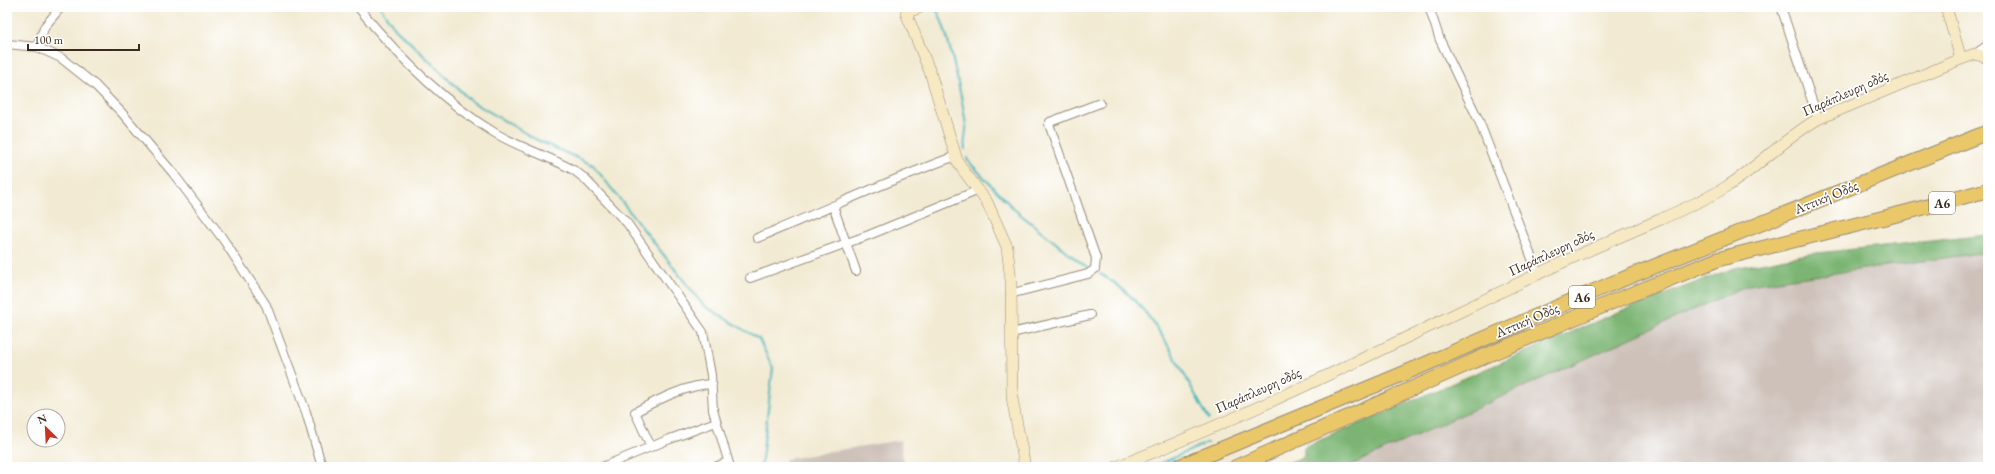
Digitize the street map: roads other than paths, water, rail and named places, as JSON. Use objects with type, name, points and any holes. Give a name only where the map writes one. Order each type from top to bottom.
[{"type":"highway","name":"Αττική Οδός","points":[[1178,467],[1405,373],[1606,286],[1988,132]]},
{"type":"highway","name":"Αττική Οδός","points":[[1236,467],[1483,357],[1605,305],[1719,259],[1988,190]]},
{"type":"street","points":[[37,47],[45,26],[61,7]]},
{"type":"street","points":[[358,7],[387,41],[445,96],[495,133],[575,171],[584,178],[627,223],[703,332],[712,384],[716,422],[729,465],[715,467]]},
{"type":"street","points":[[921,7],[904,10],[930,72],[956,156],[963,170],[979,190],[996,220],[1007,247],[1010,275],[1012,398],[1025,467]]},
{"type":"street","points":[[1429,7],[1440,40],[1480,121],[1538,274]]},
{"type":"street","points":[[1781,7],[1818,119]]},
{"type":"street","points":[[1946,7],[1961,59]]},
{"type":"street","points":[[7,44],[37,47],[61,58],[95,85],[122,113],[173,174],[223,239],[256,287],[266,305],[306,412],[322,467]]},
{"type":"street","points":[[1975,54],[1988,45]]},
{"type":"street","points":[[1975,54],[1988,58]]},
{"type":"street","name":"Παράπλευρη οδός","points":[[1116,467],[1155,452],[1273,400],[1401,341],[1538,274],[1689,206],[1725,188],[1749,171],[1800,129],[1818,119],[1975,54]]},
{"type":"street","points":[[1010,294],[1088,274],[1095,269],[1097,264],[1096,258],[1049,124],[1050,122],[1100,103]]},
{"type":"street","points":[[757,238],[901,176],[956,156]]},
{"type":"street","points":[[750,278],[847,244],[979,190]]},
{"type":"street","points":[[833,206],[856,271]]},
{"type":"street","points":[[1011,332],[1090,315]]},
{"type":"street","points":[[651,447],[635,412],[684,390],[699,385],[712,384]]},
{"type":"street","points":[[602,467],[716,422]]},
{"type":"waterway","points":[[380,7],[395,28],[471,101],[535,139],[593,165],[703,305],[759,339],[773,368],[761,467]]},
{"type":"waterway","points":[[935,8],[940,16],[958,82],[966,125],[964,143],[965,149]]},
{"type":"waterway","points":[[967,158],[968,161],[1015,210],[1090,269]]},
{"type":"waterway","points":[[1100,274],[1119,287],[1136,302],[1151,319],[1176,359],[1209,419]]},
{"type":"waterway","points":[[1153,467],[1207,443]]}]
